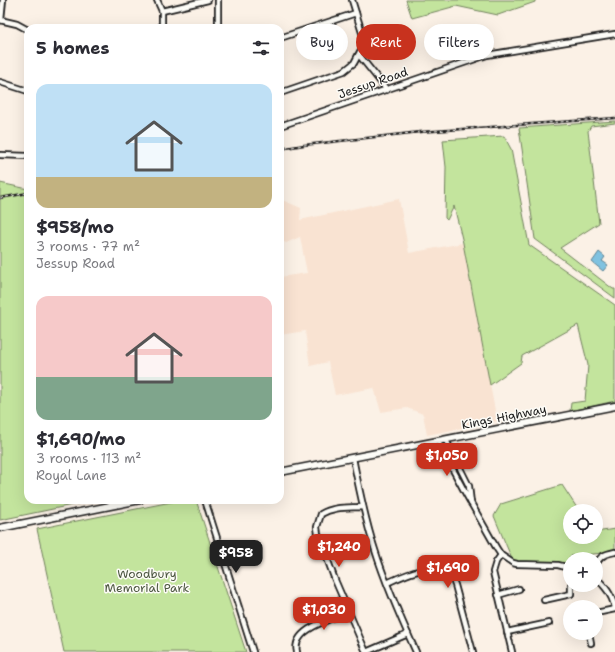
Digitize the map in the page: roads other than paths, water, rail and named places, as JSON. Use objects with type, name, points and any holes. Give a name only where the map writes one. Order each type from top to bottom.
[{"type":"main road","name":"Kings Highway","points":[[284,471],[615,406]]},
{"type":"main road","points":[[0,528],[120,504]]},
{"type":"street","points":[[3,0],[0,20],[17,24],[24,28]]},
{"type":"street","points":[[157,0],[162,11],[162,24]]},
{"type":"street","points":[[162,11],[208,0]]},
{"type":"street","points":[[218,0],[218,24]]},
{"type":"street","points":[[352,0],[359,24]]},
{"type":"street","points":[[284,37],[356,13]]},
{"type":"street","name":"Jessup Road","points":[[284,125],[487,55],[615,34]]},
{"type":"street","points":[[284,91],[344,71],[356,60]]},
{"type":"street","points":[[363,60],[387,90]]},
{"type":"street","points":[[0,82],[24,90]]},
{"type":"street","points":[[0,155],[24,156]]},
{"type":"street","points":[[446,440],[469,486],[472,503]]},
{"type":"street","points":[[438,442],[501,555],[517,564],[563,566]]},
{"type":"street","points":[[353,458],[363,507],[374,549],[416,652]]},
{"type":"street","points":[[206,504],[253,652]]},
{"type":"street","points":[[363,507],[334,508],[326,511],[321,514],[317,527],[318,534],[348,612],[366,652],[408,634]]},
{"type":"street","points":[[603,556],[615,552]]},
{"type":"street","points":[[501,555],[493,567],[493,572],[512,652]]},
{"type":"street","points":[[387,583],[403,576],[428,569],[442,569],[448,573],[453,579],[455,585],[473,652]]},
{"type":"street","points":[[603,584],[612,596],[615,608],[603,611]]},
{"type":"street","points":[[498,595],[519,589]]},
{"type":"street","points":[[544,600],[571,594],[571,592]]},
{"type":"street","points":[[297,652],[297,640],[304,632],[348,612]]},
{"type":"street","points":[[507,632],[549,623]]},
{"type":"water","points":[[599,252],[605,257],[602,261],[608,265],[603,271],[592,262]]},
{"type":"railway","points":[[284,148],[420,132],[615,118]]},
{"type":"railway","points":[[0,198],[24,194]]},
{"type":"park label","name":"Woodbury Memorial Park","points":[[147,581]]}]
